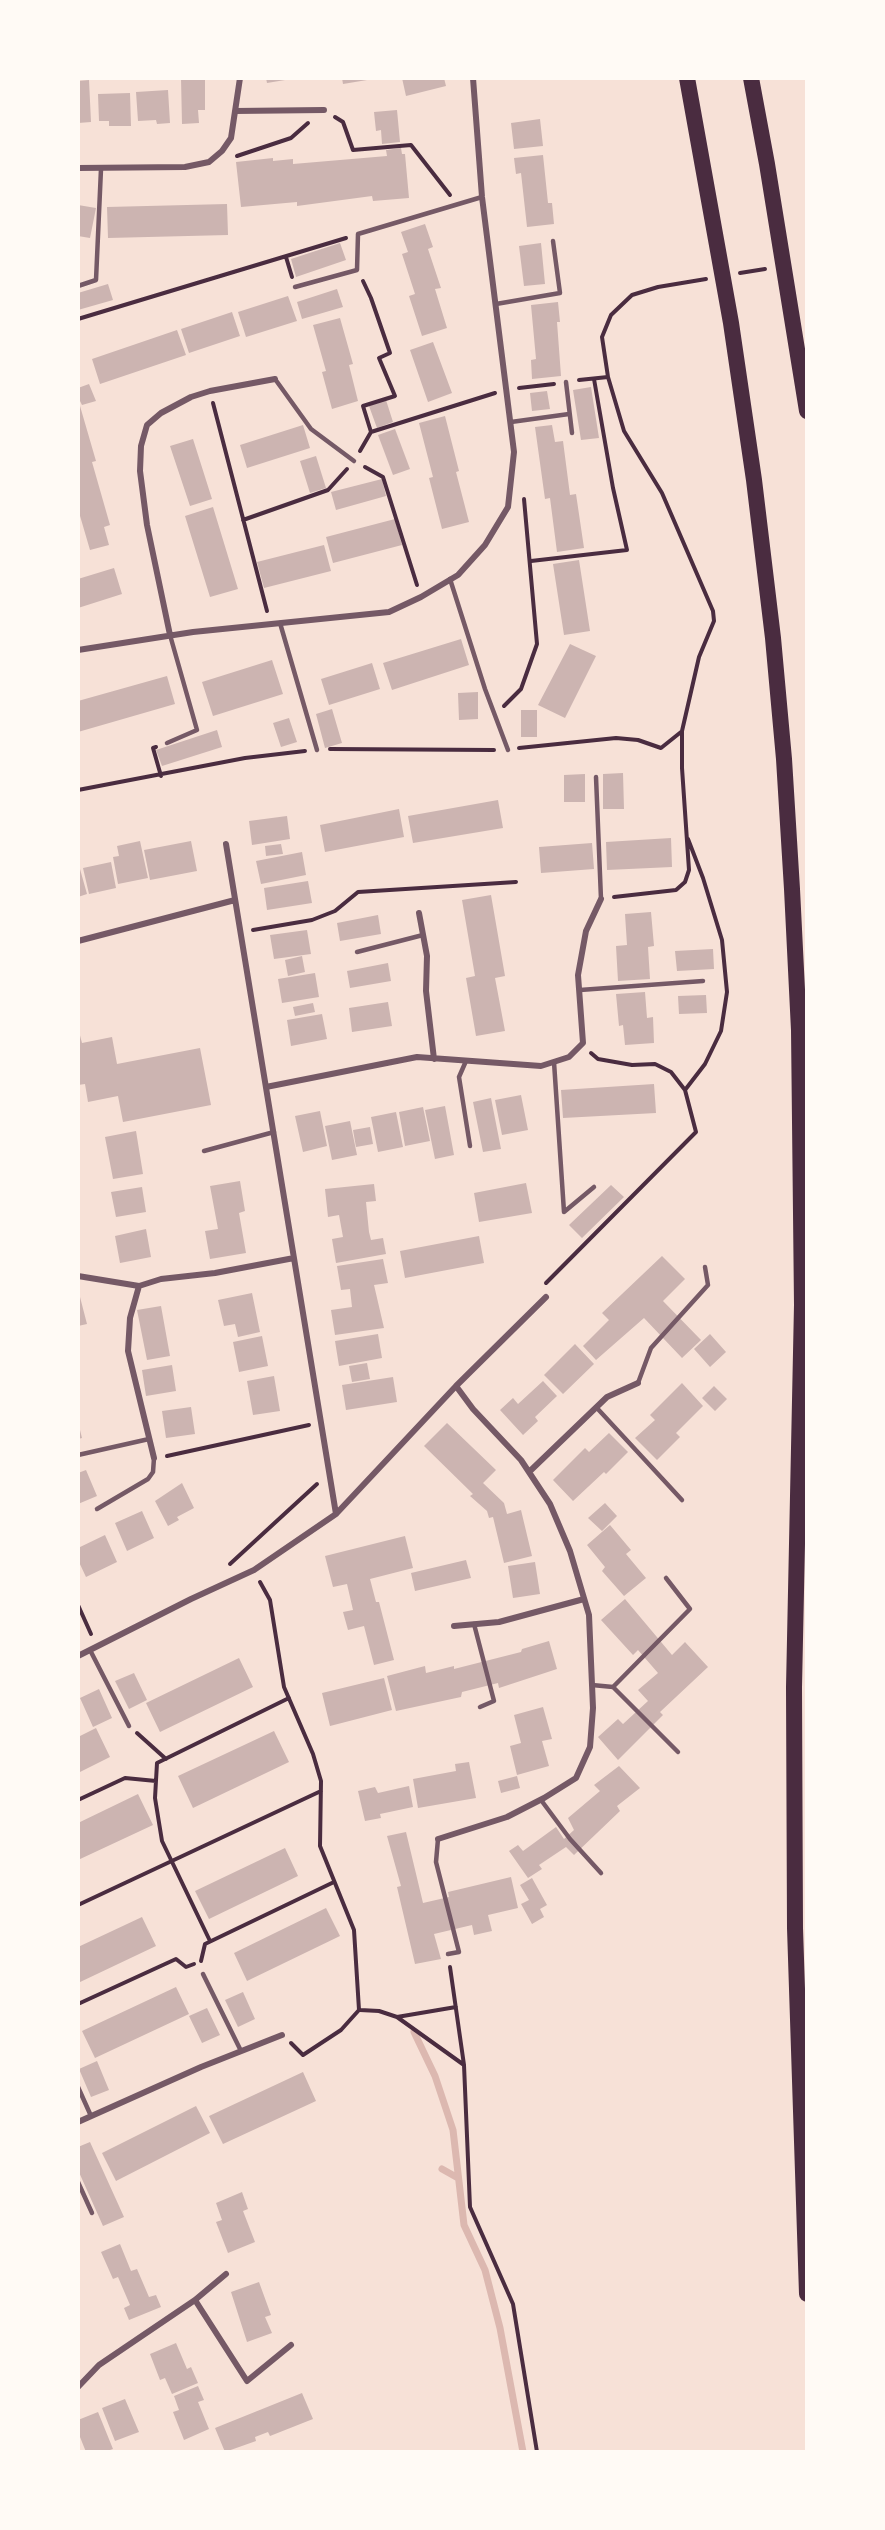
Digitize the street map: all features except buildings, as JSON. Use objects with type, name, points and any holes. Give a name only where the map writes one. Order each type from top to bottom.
[{"type":"highway","points":[[685,78],[695,113],[731,323],[754,480],[778,693],[792,889],[799,1029],[802,1305],[794,1687],[795,1928],[807,2294]]},
{"type":"highway","points":[[751,78],[807,411]]},
{"type":"highway","points":[[759,78],[767,164]]},
{"type":"street","points":[[78,168],[193,166],[209,162],[231,138],[240,78]]},
{"type":"street","points":[[78,650],[170,636],[389,612],[421,597],[458,574],[485,545],[508,507],[514,452],[482,197],[473,78]]},
{"type":"street","points":[[235,111],[324,110]]},
{"type":"street","points":[[170,636],[147,525],[140,471],[141,446],[147,425],[161,413],[191,397],[210,391],[275,379]]},
{"type":"street","points":[[226,844],[336,1514]]},
{"type":"street","points":[[266,1087],[417,1057],[541,1066],[569,1057],[583,1043],[578,975],[586,931],[601,899]]},
{"type":"street","points":[[78,941],[235,900]]},
{"type":"street","points":[[419,913],[427,956],[426,991],[434,1059]]},
{"type":"street","points":[[78,1276],[139,1286],[161,1279],[215,1273],[294,1258]]},
{"type":"street","points":[[139,1286],[130,1318],[128,1351],[154,1458]]},
{"type":"street","points":[[78,1656],[254,1570],[336,1514],[456,1386],[546,1297]]},
{"type":"street","points":[[529,1472],[607,1396],[638,1383]]},
{"type":"street","points":[[438,1839],[507,1817],[541,1800],[576,1778],[590,1747],[592,1685],[589,1615],[570,1551],[550,1504],[521,1460],[473,1409],[456,1386]]},
{"type":"street","points":[[454,1626],[499,1622],[584,1599]]},
{"type":"street","points":[[78,2122],[282,2035]]},
{"type":"street","points":[[78,2386],[99,2365],[195,2300],[226,2274]]},
{"type":"street","points":[[195,2300],[247,2380],[291,2345]]},
{"type":"lane","points":[[78,286],[96,280],[101,169]]},
{"type":"lane","points":[[295,286],[357,270],[358,234],[482,197]]},
{"type":"lane","points":[[496,304],[560,293],[553,241]]},
{"type":"lane","points":[[275,379],[311,429],[354,461]]},
{"type":"lane","points":[[566,382],[572,433]]},
{"type":"lane","points":[[511,423],[569,414]]},
{"type":"lane","points":[[450,579],[508,750]]},
{"type":"lane","points":[[280,623],[317,750]]},
{"type":"lane","points":[[167,743],[197,730],[170,636]]},
{"type":"lane","points":[[596,777],[601,899]]},
{"type":"lane","points":[[357,952],[423,935]]},
{"type":"lane","points":[[580,990],[703,981]]},
{"type":"lane","points":[[466,1061],[459,1077],[470,1146]]},
{"type":"lane","points":[[554,1062],[564,1212],[594,1187]]},
{"type":"lane","points":[[204,1151],[274,1132]]},
{"type":"lane","points":[[638,1383],[651,1348],[708,1284],[705,1267]]},
{"type":"lane","points":[[596,1407],[682,1500]]},
{"type":"lane","points":[[78,1455],[149,1439]]},
{"type":"lane","points":[[97,1509],[148,1479],[153,1472],[154,1458]]},
{"type":"lane","points":[[613,1687],[690,1609],[666,1578]]},
{"type":"lane","points":[[474,1624],[494,1701],[480,1707]]},
{"type":"lane","points":[[90,1650],[129,1726]]},
{"type":"lane","points":[[592,1685],[613,1687],[678,1752]]},
{"type":"lane","points":[[541,1800],[570,1839],[601,1873]]},
{"type":"lane","points":[[438,1839],[436,1862],[459,1952],[448,1954]]},
{"type":"lane","points":[[203,1974],[241,2051]]},
{"type":"lane","points":[[78,2087],[91,2116]]},
{"type":"lane","points":[[78,2182],[92,2212]]},
{"type":"path","points":[[215,157],[227,162],[240,154],[291,138],[324,110],[343,122],[353,150],[411,145],[458,204]]},
{"type":"path","points":[[78,319],[358,234]]},
{"type":"path","points":[[286,257],[295,286]]},
{"type":"path","points":[[357,270],[371,298],[390,353],[379,358],[394,396],[363,406],[371,432]]},
{"type":"path","points":[[601,899],[676,890],[685,882],[689,870],[682,768],[682,731],[699,657],[714,621],[713,611],[662,493],[624,431],[609,377],[602,337],[610,315],[632,295],[658,287]]},
{"type":"path","points":[[531,561],[627,550],[613,488],[596,378],[609,377]]},
{"type":"path","points":[[243,520],[328,490],[354,461],[371,432],[507,389]]},
{"type":"path","points":[[210,391],[271,624]]},
{"type":"path","points":[[354,461],[384,477],[421,597]]},
{"type":"path","points":[[495,715],[521,689],[537,644],[531,561],[522,493]]},
{"type":"path","points":[[78,790],[161,776],[245,758],[317,750],[508,750],[616,738],[638,740],[661,748],[682,731]]},
{"type":"path","points":[[161,776],[153,748],[167,743]]},
{"type":"path","points":[[685,1090],[705,1064],[721,1031],[727,992],[722,940],[687,836]]},
{"type":"path","points":[[240,932],[312,920],[335,911],[358,892],[516,882]]},
{"type":"path","points":[[546,1297],[540,1289],[696,1132],[685,1090],[671,1072],[654,1064],[632,1065],[598,1059],[583,1043]]},
{"type":"path","points":[[154,1458],[321,1422]]},
{"type":"path","points":[[220,1585],[229,1565],[313,1487],[330,1475]]},
{"type":"path","points":[[254,1570],[270,1600],[284,1687],[313,1754],[321,1781],[320,1846],[354,1930],[359,2010],[341,2030],[303,2055],[282,2035]]},
{"type":"path","points":[[78,1605],[97,1647]]},
{"type":"path","points":[[210,1941],[162,1841],[155,1798],[157,1763],[289,1698]]},
{"type":"path","points":[[129,1726],[166,1759]]},
{"type":"path","points":[[78,1800],[125,1778],[156,1781]]},
{"type":"path","points":[[78,1905],[321,1791]]},
{"type":"path","points":[[78,2004],[176,1959],[186,1967],[201,1962],[205,1944],[334,1882]]},
{"type":"path","points":[[448,1954],[464,2065],[470,2207],[513,2304],[537,2452]]},
{"type":"path","points":[[397,2017],[456,2007]]},
{"type":"path","points":[[359,2010],[378,2011],[397,2017],[464,2065]]},
{"type":"waterway","points":[[414,2032],[435,2076],[453,2130],[464,2225],[485,2270],[500,2328],[523,2452]]},
{"type":"waterway","points":[[442,2169],[458,2178]]}]
